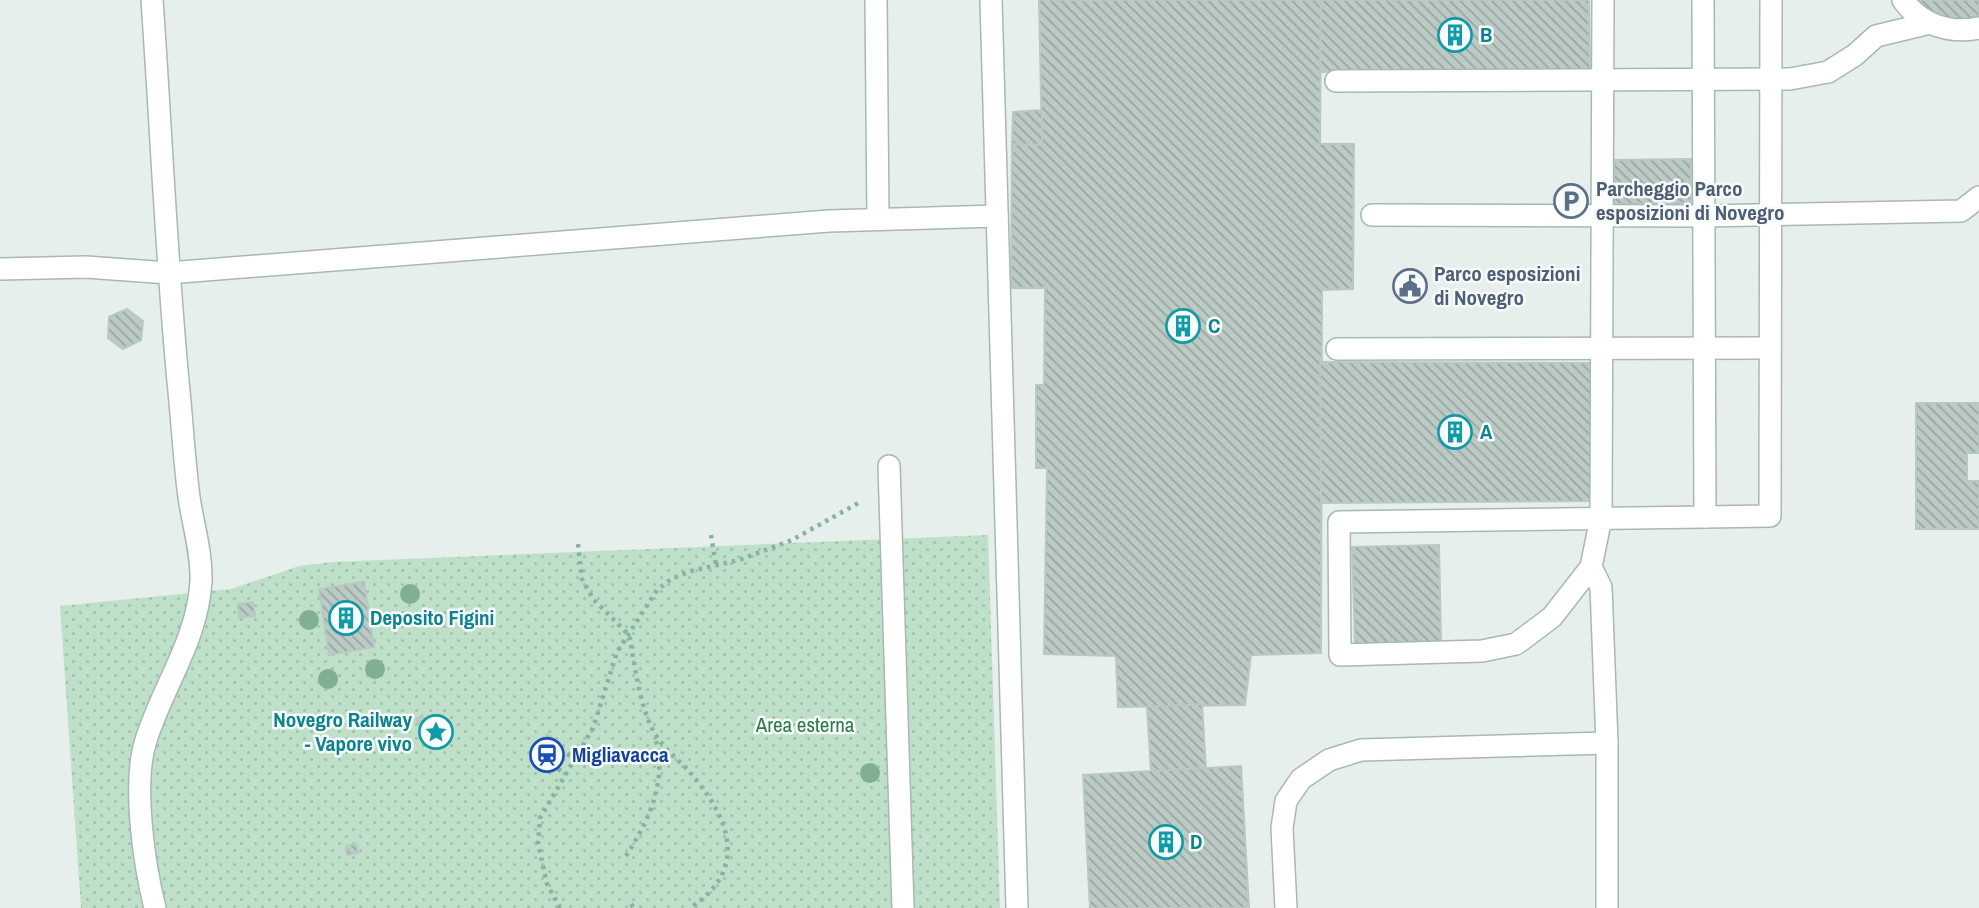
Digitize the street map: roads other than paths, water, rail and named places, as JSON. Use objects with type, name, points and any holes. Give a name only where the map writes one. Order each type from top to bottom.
[{"type":"lane","points":[[152,0],[168,272],[189,497],[201,580],[195,622],[153,719],[140,771],[144,846],[155,908]]},
{"type":"lane","points":[[876,0],[878,219]]},
{"type":"lane","points":[[991,0],[1017,908]]},
{"type":"lane","points":[[1603,0],[1601,518],[1591,567],[1552,617],[1516,644],[1482,650],[1340,655],[1339,522],[1601,518],[1770,516],[1771,0]]},
{"type":"lane","points":[[1703,0],[1705,517]]},
{"type":"lane","points":[[1903,0],[1909,8],[1930,23],[1946,30],[1974,34]]},
{"type":"lane","points":[[1336,81],[1790,79],[1828,72],[1855,55],[1875,36],[1930,23]]},
{"type":"lane","points":[[1372,215],[1704,216],[1961,211],[1979,197]]},
{"type":"lane","points":[[0,269],[86,267],[168,272],[829,220],[997,216]]},
{"type":"lane","points":[[1337,349],[1769,348]]},
{"type":"lane","points":[[889,475],[903,908]]},
{"type":"lane","points":[[1591,567],[1601,587],[1607,743],[1607,908]]},
{"type":"lane","points":[[1286,908],[1282,828],[1286,801],[1301,779],[1329,760],[1361,750],[1607,743]]},
{"type":"place","name":"B","points":[[1455,35]]},
{"type":"place","name":"Parcheggio Parco esposizioni di Novegro","points":[[1571,201]]},
{"type":"place","name":"Parco esposizioni di Novegro","points":[[1410,286]]},
{"type":"place","name":"C","points":[[1183,326]]},
{"type":"place","name":"A","points":[[1455,432]]},
{"type":"place","name":"Deposito Figini","points":[[346,618]]},
{"type":"place","name":"Novegro Railway - Vapore vivo","points":[[436,732]]},
{"type":"place","name":"Migliavacca","points":[[547,755]]},
{"type":"place","name":"D","points":[[1166,842]]},
{"type":"park label","name":"Area esterna","points":[[805,725]]}]
